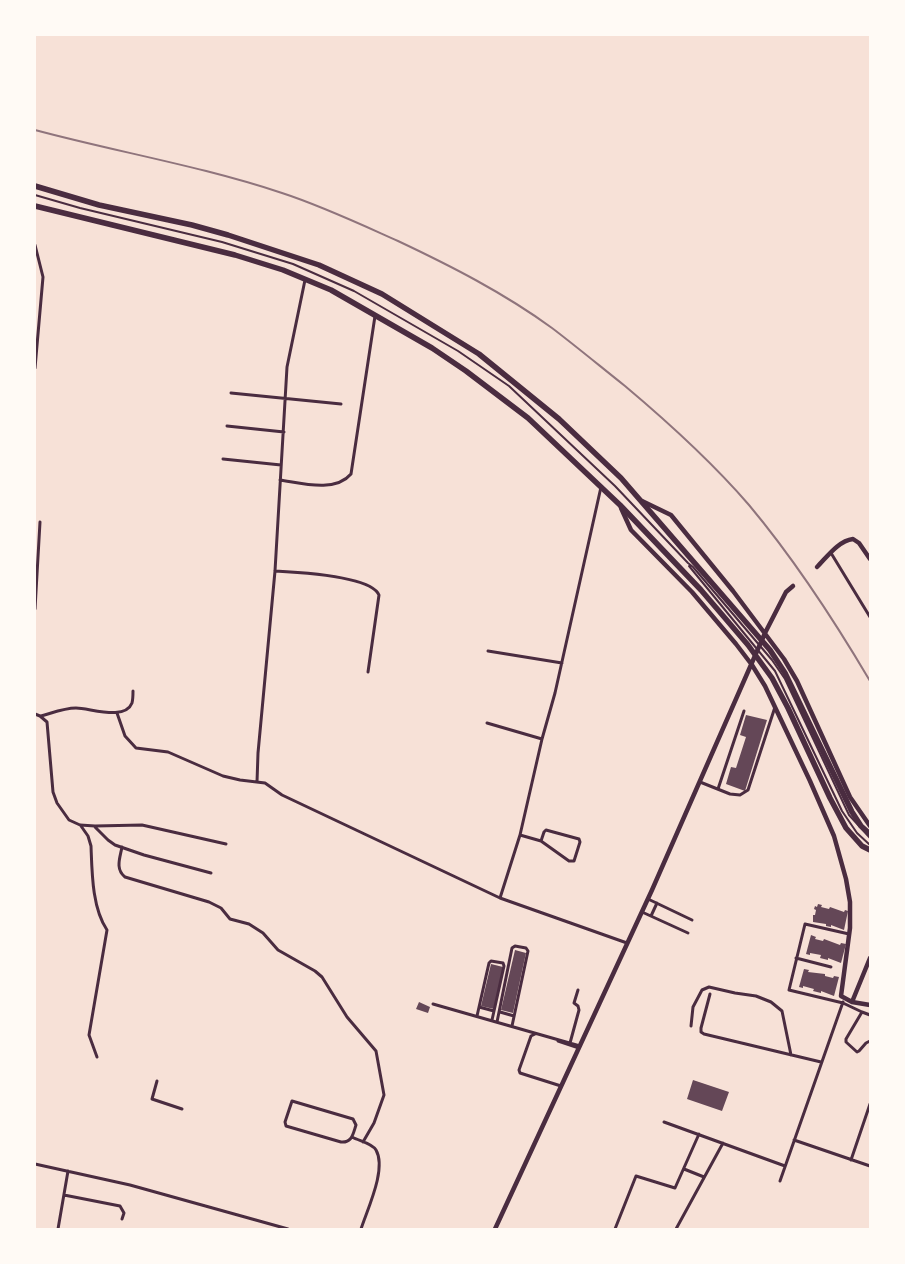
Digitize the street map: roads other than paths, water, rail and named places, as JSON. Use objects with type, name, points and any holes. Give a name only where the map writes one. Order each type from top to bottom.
[{"type":"main road","points":[[35,186],[99,205],[192,225],[260,244],[319,265],[382,294],[478,354],[559,419],[620,478],[778,660],[852,812],[861,826],[870,834]]},
{"type":"main road","points":[[35,206],[235,255],[331,290],[424,343],[466,371],[528,418],[620,505],[701,590],[748,645],[772,678],[846,828],[862,846],[870,850]]},
{"type":"street","points":[[35,245],[43,277],[35,368]]},
{"type":"street","points":[[258,782],[258,753],[275,571],[287,367],[305,280]]},
{"type":"street","points":[[280,480],[324,485],[342,481],[351,474],[375,314]]},
{"type":"street","points":[[231,393],[341,404]]},
{"type":"street","points":[[227,426],[284,432]]},
{"type":"street","points":[[223,459],[281,465]]},
{"type":"street","points":[[500,898],[520,834],[562,663],[601,487]]},
{"type":"street","points":[[638,499],[671,514],[784,659],[797,681],[850,798],[870,826]]},
{"type":"street","points":[[620,505],[631,530],[692,592],[736,644],[752,665],[775,706],[834,836],[846,879],[850,902],[849,934],[842,996],[844,1001],[870,1015]]},
{"type":"street","points":[[35,609],[40,522]]},
{"type":"street","points":[[817,567],[842,543],[853,539],[870,559]]},
{"type":"street","points":[[831,554],[870,618]]},
{"type":"street","points":[[275,571],[319,574],[362,583],[378,592],[368,672]]},
{"type":"street","points":[[495,1229],[648,900],[765,633],[786,592],[793,586]]},
{"type":"street","points":[[488,651],[562,663]]},
{"type":"street","points":[[40,716],[76,708],[117,713],[129,708],[132,703],[133,691]]},
{"type":"street","points":[[700,782],[740,795],[748,790],[775,706]]},
{"type":"street","points":[[718,789],[744,711]]},
{"type":"street","points":[[117,713],[125,736],[136,748],[168,752],[223,776],[265,783],[282,795],[500,898],[628,943]]},
{"type":"street","points":[[35,714],[47,722],[51,779],[57,803],[69,820],[80,825],[94,826],[142,824],[226,844]]},
{"type":"street","points":[[487,723],[542,739]]},
{"type":"street","points":[[80,825],[88,836],[91,846],[97,909],[100,920],[107,930],[89,1035],[97,1057]]},
{"type":"street","points":[[94,826],[108,840],[122,847],[211,873]]},
{"type":"street","points":[[520,834],[542,841],[569,862],[574,860],[580,842],[578,839],[546,830],[542,841]]},
{"type":"street","points":[[122,847],[118,869],[125,877],[209,902],[221,908],[230,919],[249,924],[263,933],[278,950],[322,977],[347,1017],[376,1051],[384,1095],[374,1124],[363,1142]]},
{"type":"street","points":[[648,900],[692,920]]},
{"type":"street","points":[[651,916],[656,904]]},
{"type":"street","points":[[642,912],[688,933]]},
{"type":"street","points":[[849,934],[805,924],[789,990],[870,1005]]},
{"type":"street","points":[[498,1022],[512,948],[514,946],[526,948],[528,951],[512,1026]]},
{"type":"street","points":[[796,958],[831,967]]},
{"type":"street","points":[[852,1002],[870,958]]},
{"type":"street","points":[[477,1016],[489,963],[492,961],[504,966],[492,1020]]},
{"type":"street","points":[[691,1026],[693,1008],[702,990],[710,987],[756,996],[771,1002],[782,1011],[791,1054]]},
{"type":"street","points":[[570,1043],[579,1010],[578,1006],[574,1003],[578,990]]},
{"type":"street","points":[[710,994],[701,1028],[701,1032],[704,1034],[821,1062]]},
{"type":"street","points":[[780,1181],[844,1001]]},
{"type":"street","points":[[433,1004],[579,1047]]},
{"type":"street","points":[[479,1008],[494,1011]]},
{"type":"street","points":[[500,1012],[514,1016]]},
{"type":"street","points":[[862,1012],[846,1042],[857,1052],[866,1042],[870,1041]]},
{"type":"street","points":[[561,1086],[520,1073],[519,1070],[531,1036],[534,1034],[579,1047]]},
{"type":"street","points":[[157,1081],[152,1099],[182,1109]]},
{"type":"street","points":[[297,1101],[353,1119],[356,1125],[352,1137],[347,1142],[341,1142],[286,1126],[285,1122],[291,1103],[297,1101]]},
{"type":"street","points":[[852,1160],[870,1104]]},
{"type":"street","points":[[664,1122],[785,1166]]},
{"type":"street","points":[[615,1229],[636,1176],[675,1188],[699,1134]]},
{"type":"street","points":[[352,1137],[373,1147],[376,1151],[379,1168],[361,1229]]},
{"type":"street","points":[[794,1140],[870,1166]]},
{"type":"street","points":[[676,1229],[722,1143]]},
{"type":"street","points":[[35,1164],[130,1185],[288,1229]]},
{"type":"street","points":[[684,1168],[704,1177]]},
{"type":"street","points":[[58,1229],[68,1171]]},
{"type":"street","points":[[64,1195],[120,1206],[124,1213],[122,1219]]},
{"type":"lane","points":[[35,195],[80,208],[222,242],[293,264],[354,291],[473,361],[508,386],[615,486],[703,578],[779,669],[849,815],[870,838]]},
{"type":"lane","points":[[688,564],[694,574],[774,671],[842,811],[857,833],[870,845]]},
{"type":"railway","points":[[35,130],[221,175],[297,198],[326,209],[438,260],[534,315],[625,386],[690,443],[735,489],[798,569],[870,681]]}]
